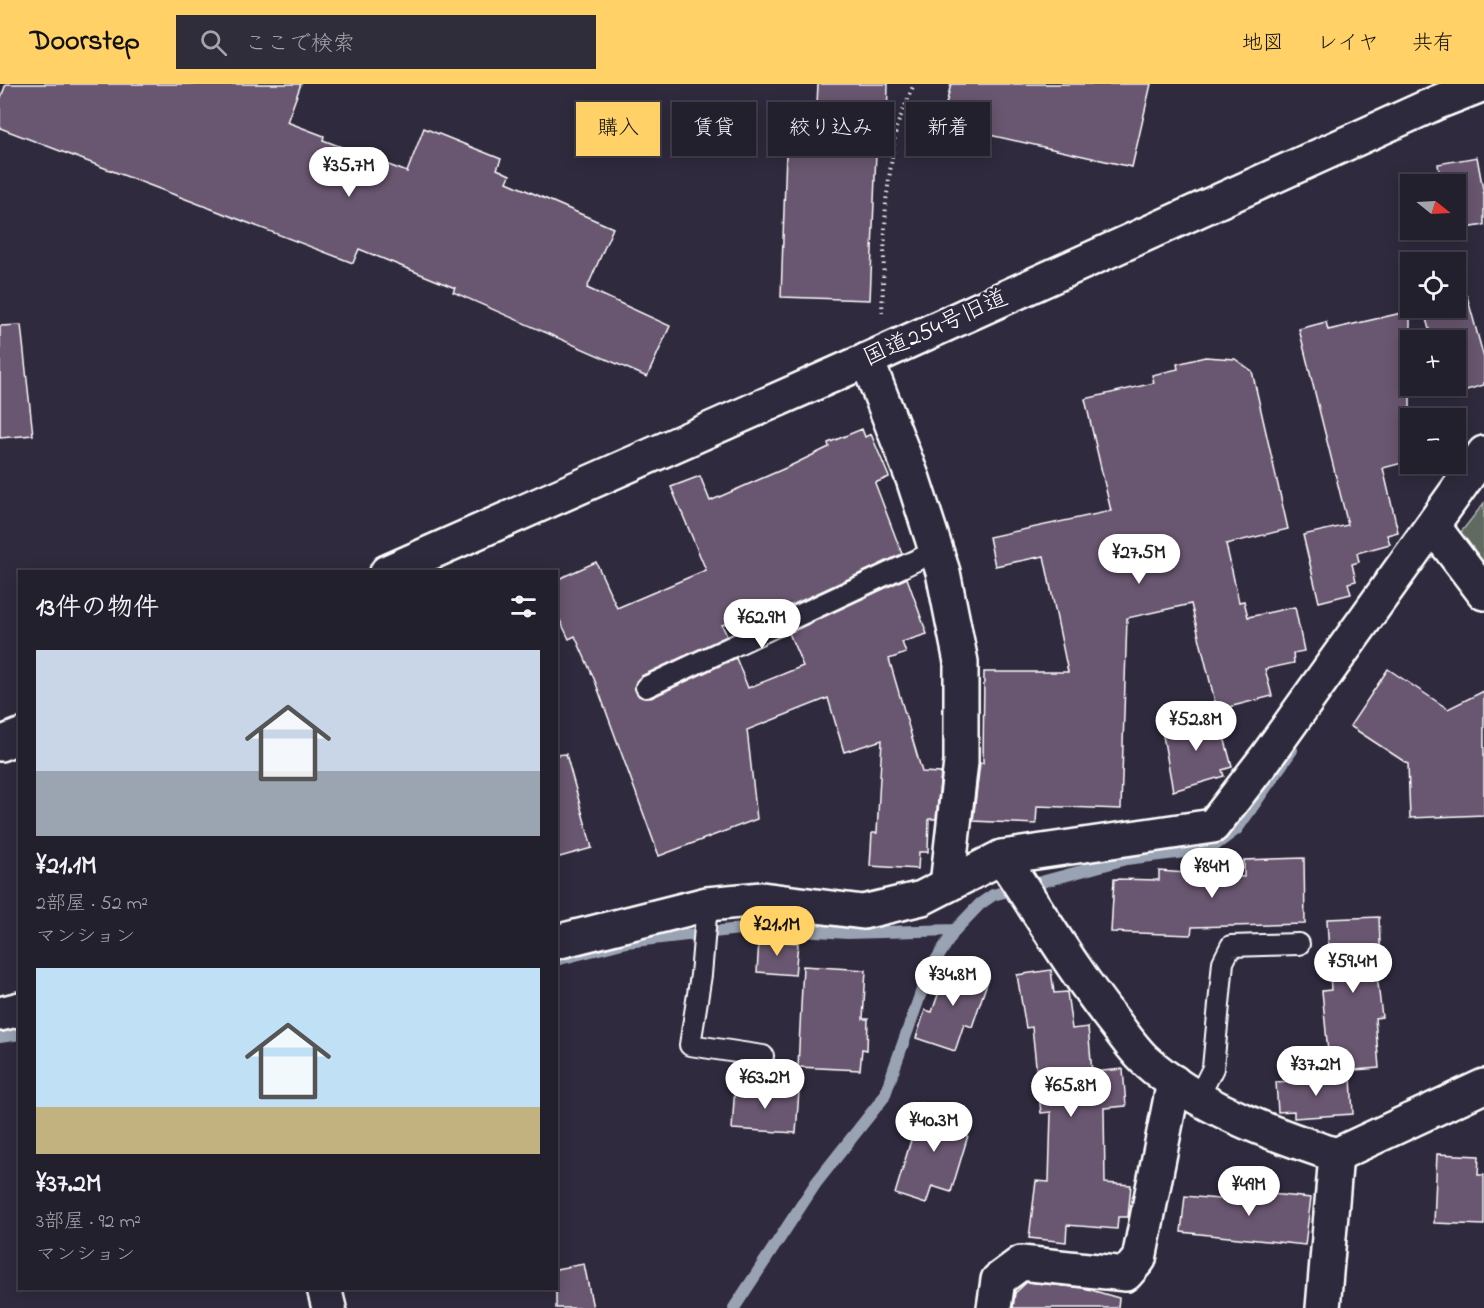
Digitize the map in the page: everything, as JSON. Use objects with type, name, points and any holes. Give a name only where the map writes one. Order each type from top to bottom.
[{"type":"street","name":"国道254号旧道","points":[[392,570],[878,355],[1321,154],[1484,84]]},
{"type":"street","points":[[878,355],[913,479],[943,572],[962,662],[961,762],[947,885]]},
{"type":"street","points":[[558,941],[706,904],[762,899],[863,912],[922,898],[1002,857],[1213,826],[1265,759],[1484,453]]},
{"type":"street","points":[[1433,526],[1484,594]]},
{"type":"street","points":[[0,744],[18,737]]},
{"type":"street","points":[[1002,857],[1094,997],[1145,1060],[1187,1089],[1277,1135],[1336,1155],[1484,1086]]},
{"type":"street","points":[[0,1014],[18,1010]]},
{"type":"street","points":[[994,1308],[999,1280],[1021,1263],[1126,1274],[1139,1259],[1187,1089]]},
{"type":"street","points":[[1323,1308],[1336,1155]]},
{"type":"street","points":[[324,1290],[329,1308]]},
{"type":"lane","points":[[646,687],[936,551]]},
{"type":"lane","points":[[706,904],[701,975],[690,1045],[764,1056]]},
{"type":"lane","points":[[1187,1089],[1213,1068],[1223,962],[1231,946],[1299,944]]},
{"type":"path","points":[[878,355],[886,201],[896,128],[914,84]]},
{"type":"green space","points":[[1484,503],[1484,572],[1458,536]]},
{"type":"building","points":[[6,84],[301,84],[287,122],[324,136],[323,140],[407,172],[424,128],[501,159],[497,169],[510,175],[507,182],[613,228],[587,288],[670,326],[647,377],[453,292],[455,288],[359,249],[353,263],[0,128],[0,100]]},
{"type":"building","points":[[818,84],[888,84],[888,102],[817,102]]},
{"type":"building","points":[[951,84],[1151,84],[1132,167],[990,135],[990,102],[946,102]]},
{"type":"building","points":[[786,156],[876,156],[870,300],[781,297]]},
{"type":"building","points":[[1477,157],[1484,195],[1484,225],[1466,228],[1466,174],[1440,174],[1438,164]]},
{"type":"building","points":[[1466,296],[1484,358],[1484,385],[1466,390],[1466,330],[1429,330],[1426,318],[1466,318]]},
{"type":"building","points":[[1400,313],[1400,318],[1410,318],[1410,330],[1400,330],[1400,396],[1410,396],[1410,408],[1400,408],[1400,464],[1383,468],[1398,532],[1387,535],[1390,544],[1357,553],[1359,562],[1352,564],[1356,581],[1348,583],[1351,594],[1319,602],[1303,535],[1348,525],[1299,329],[1326,322],[1328,330]]},
{"type":"building","points":[[21,325],[33,435],[0,438],[0,326]]},
{"type":"building","points":[[1205,357],[1235,359],[1252,371],[1288,529],[1226,544],[1239,602],[1244,601],[1248,617],[1295,607],[1304,651],[1293,653],[1294,663],[1265,669],[1272,696],[1217,710],[1191,604],[1127,618],[1121,809],[1037,806],[1036,824],[973,821],[980,763],[983,763],[984,672],[1068,672],[1044,556],[995,566],[989,537],[1111,511],[1085,399],[1154,383],[1152,375],[1178,369],[1177,364]]},
{"type":"building","points":[[862,429],[865,437],[871,434],[889,477],[875,483],[902,554],[779,611],[776,603],[722,625],[727,636],[641,676],[634,687],[639,696],[651,698],[736,658],[748,688],[803,666],[789,633],[907,578],[927,634],[902,642],[906,653],[889,659],[922,772],[941,773],[936,819],[929,819],[928,852],[919,852],[918,869],[870,866],[872,833],[877,833],[882,740],[844,752],[828,698],[747,730],[757,819],[659,856],[595,681],[575,636],[569,639],[558,616],[558,579],[596,562],[617,608],[706,570],[671,487],[700,476],[710,501],[829,447],[828,443]]},
{"type":"building","points":[[1388,669],[1448,709],[1484,691],[1484,815],[1410,818],[1408,764],[1350,726]]},
{"type":"building","points":[[1218,714],[1232,767],[1222,770],[1224,776],[1173,791],[1162,730]]},
{"type":"building","points":[[566,754],[592,848],[558,857],[558,755]]},
{"type":"building","points":[[1304,858],[1305,924],[1192,927],[1191,935],[1111,932],[1114,879],[1159,880],[1159,871],[1244,877],[1244,860]]},
{"type":"building","points":[[1379,917],[1381,967],[1376,967],[1382,1017],[1375,1018],[1379,1068],[1330,1072],[1322,991],[1331,990],[1327,919]]},
{"type":"building","points":[[759,940],[798,943],[795,975],[757,972]]},
{"type":"building","points":[[949,963],[989,977],[972,1027],[964,1024],[955,1051],[916,1038],[925,1010],[932,1012]]},
{"type":"building","points":[[803,966],[866,970],[863,1019],[868,1019],[867,1050],[862,1049],[860,1070],[798,1067]]},
{"type":"building","points":[[1051,970],[1054,993],[1067,992],[1072,1029],[1088,1027],[1092,1072],[1123,1069],[1126,1106],[1104,1108],[1105,1183],[1131,1185],[1128,1217],[1118,1217],[1117,1229],[1067,1225],[1066,1242],[1029,1238],[1036,1181],[1049,1182],[1051,1112],[1041,1113],[1032,1027],[1026,1028],[1017,975]]},
{"type":"building","points":[[1351,1077],[1353,1114],[1294,1118],[1294,1111],[1278,1112],[1276,1082]]},
{"type":"building","points":[[735,1086],[799,1091],[796,1133],[732,1129]]},
{"type":"building","points":[[922,1103],[973,1119],[951,1192],[932,1186],[926,1204],[895,1194]]},
{"type":"building","points":[[1437,1154],[1479,1156],[1478,1175],[1484,1175],[1484,1225],[1434,1223]]},
{"type":"building","points":[[1231,1190],[1311,1198],[1305,1245],[1181,1232],[1185,1196],[1230,1200]]},
{"type":"building","points":[[584,1264],[593,1308],[556,1308],[558,1269]]},
{"type":"building","points":[[1027,1282],[1084,1288],[1119,1298],[1118,1308],[1013,1308],[1015,1293]]},
{"type":"waterway","points":[[558,959],[626,942],[757,927],[847,933],[955,930],[980,904],[993,895],[1126,859],[1210,849],[1237,829],[1292,750]]},
{"type":"waterway","points":[[734,1308],[816,1183],[884,1097],[928,973],[955,930]]},
{"type":"waterway","points":[[0,1037],[18,1034]]}]
